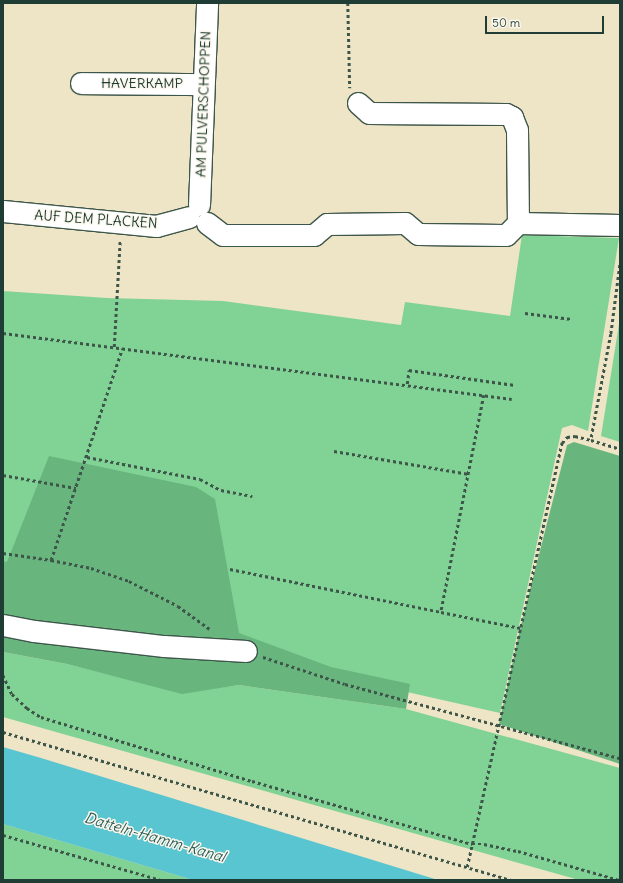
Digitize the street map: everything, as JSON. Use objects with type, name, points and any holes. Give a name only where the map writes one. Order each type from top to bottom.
[{"type":"street","name":"AM PULVERSCHOPPEN","points":[[198,215],[207,3]]},
{"type":"street","name":"HAVERKAMP","points":[[81,83],[203,84]]},
{"type":"street","points":[[198,215],[223,235],[314,235],[327,224],[405,223],[418,234],[506,235],[518,223],[517,130],[512,117],[506,114],[369,113],[358,103]]},
{"type":"street","name":"AUF DEM PLACKEN","points":[[3,211],[122,224],[156,226],[198,215]]},
{"type":"street","points":[[518,223],[620,225]]},
{"type":"street","points":[[3,625],[34,631],[164,646],[246,651]]},
{"type":"path","points":[[348,3],[349,86],[358,103]]},
{"type":"path","points":[[114,347],[122,224]]},
{"type":"path","points":[[591,440],[611,334],[620,265]]},
{"type":"path","points":[[525,313],[572,319]]},
{"type":"path","points":[[3,333],[407,384],[512,399]]},
{"type":"path","points":[[51,560],[87,457],[122,348]]},
{"type":"path","points":[[407,384],[409,370],[515,385]]},
{"type":"path","points":[[441,612],[484,395]]},
{"type":"path","points":[[467,867],[562,443],[567,437],[575,436],[620,449]]},
{"type":"path","points":[[334,451],[469,474]]},
{"type":"path","points":[[87,457],[200,479],[221,490],[252,496]]},
{"type":"path","points":[[3,475],[76,488]]},
{"type":"path","points":[[3,553],[91,568],[129,581],[178,606],[212,631]]},
{"type":"path","points":[[230,569],[520,628]]},
{"type":"path","points":[[246,651],[345,684],[499,724],[620,758]]},
{"type":"path","points":[[3,675],[12,694],[27,708],[41,717],[252,781],[472,844],[484,844],[518,851],[619,880]]},
{"type":"path","points":[[3,732],[511,880]]},
{"type":"path","points":[[3,835],[161,880]]},
{"type":"green space","points":[[522,235],[619,238],[588,431],[572,425],[562,428],[500,713],[345,678],[3,618],[3,291],[107,298],[223,301],[401,325],[405,302],[510,316]]},
{"type":"green space","points":[[620,318],[620,442],[601,436]]},
{"type":"green space","points":[[574,442],[620,456],[620,764],[499,724],[520,629],[567,445]]},
{"type":"green space","points":[[49,456],[196,487],[215,499],[239,633],[331,667],[410,684],[406,709],[239,685],[182,694],[67,664],[3,652],[3,561],[7,562]]},
{"type":"green space","points":[[3,652],[67,664],[182,693],[239,685],[406,709],[620,768],[620,880],[579,880],[3,717]]},
{"type":"green space","points":[[3,824],[193,880],[3,880]]},
{"type":"water","name":"Datteln-Hamm-Kanal","points":[[3,747],[438,880],[193,880],[3,824]]}]
